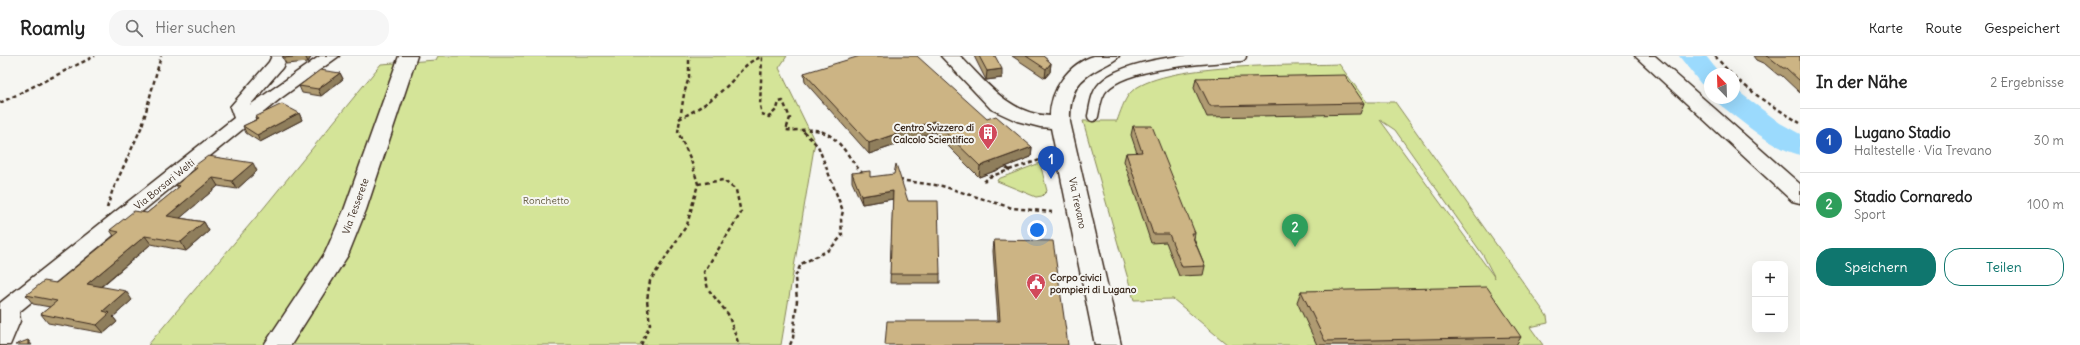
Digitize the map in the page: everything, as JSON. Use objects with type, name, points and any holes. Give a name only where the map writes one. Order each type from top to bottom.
[{"type":"main road","name":"Via Tesserete","points":[[277,345],[336,255],[355,210],[408,56]]},
{"type":"main road","points":[[950,56],[998,105],[1024,117],[1040,121],[1060,122]]},
{"type":"main road","name":"Via Trevano","points":[[1108,345],[1060,122],[1061,96],[1071,80],[1084,69],[1110,56]]},
{"type":"main road","points":[[1644,56],[1800,196]]},
{"type":"street","points":[[244,120],[239,107],[276,64],[280,56]]},
{"type":"street","name":"Via Borsari Welti","points":[[4,312],[97,239],[275,94],[331,56]]},
{"type":"street","points":[[0,342],[9,320],[4,312]]},
{"type":"lane","points":[[1093,116],[1102,88],[1114,78],[1132,71],[1201,59],[1241,56]]},
{"type":"path","points":[[0,103],[95,56]]},
{"type":"path","points":[[97,239],[112,192],[142,126],[161,56]]},
{"type":"path","points":[[641,345],[650,324],[647,300],[650,281],[687,225],[698,184],[691,160],[678,132],[684,94],[689,77],[690,56]]},
{"type":"path","points":[[1715,56],[1726,68]]},
{"type":"path","points":[[680,119],[729,84],[751,60],[762,57],[760,106],[762,114],[769,116],[777,109],[779,102],[783,101],[790,118],[786,130],[816,130],[828,133],[844,150],[862,174],[869,176]]},
{"type":"path","points":[[1740,82],[1763,100],[1800,123]]},
{"type":"path","points":[[790,345],[793,338],[797,300],[795,277],[801,264],[829,250],[842,236],[841,219],[843,211],[825,161],[818,146],[803,131]]},
{"type":"path","points":[[984,182],[989,177],[1046,158]]},
{"type":"path","points":[[1006,167],[1009,170]]},
{"type":"path","points":[[698,184],[723,180],[736,190],[741,212],[704,272],[708,289],[728,314],[739,345]]},
{"type":"path","points":[[892,180],[942,186],[1012,208],[1052,212]]},
{"type":"green space","name":"Ronchetto","points":[[438,56],[787,56],[779,68],[815,142],[781,345],[148,345],[262,210],[381,64],[436,60]]},
{"type":"green space","points":[[1339,64],[1367,102],[1395,102],[1547,316],[1548,323],[1530,327],[1543,345],[1228,345],[1173,299],[1134,300],[1083,121],[1117,121],[1124,103],[1130,93],[1146,83],[1169,76],[1197,71],[1229,68]],"holes":[[[1380,120],[1395,130],[1483,255],[1495,278]]]},
{"type":"green space","points":[[1040,163],[1047,191],[1042,196],[1036,197],[997,181],[998,179]]},
{"type":"building","points":[[283,56],[305,56],[283,58]]},
{"type":"building","name":"Centro Svizzero di Calcolo Scientifico","points":[[860,56],[917,56],[987,119],[996,116],[1032,147],[980,166],[934,121],[869,143],[804,73]]},
{"type":"building","points":[[979,56],[995,56],[1002,69],[987,71]]},
{"type":"building","points":[[1026,56],[1043,56],[1051,63],[1046,69]]},
{"type":"building","points":[[1767,56],[1800,56],[1800,81],[1786,68],[1783,68]]},
{"type":"building","points":[[320,70],[340,73],[318,89],[299,86]]},
{"type":"building","points":[[1345,75],[1364,103],[1210,106],[1196,78]]},
{"type":"building","points":[[282,104],[299,113],[257,135],[243,126],[258,119],[255,117]]},
{"type":"building","points":[[1133,126],[1152,126],[1195,233],[1191,233],[1205,266],[1182,267],[1169,234],[1153,234],[1126,153],[1142,152]]},
{"type":"building","points":[[208,156],[253,163],[232,181],[213,178],[167,216],[204,222],[181,242],[145,236],[87,284],[126,291],[103,311],[110,313],[97,325],[41,314],[57,301],[26,295],[44,281],[56,283],[119,232],[110,230],[134,211],[147,213],[180,186],[176,185],[197,168],[193,167]]},
{"type":"building","points":[[896,164],[908,201],[938,201],[940,274],[890,274],[893,191],[861,196],[852,173],[870,171],[870,177],[894,174]]},
{"type":"building","points":[[994,240],[1053,241],[1068,345],[885,345],[887,321],[1000,321]]},
{"type":"building","points":[[1487,287],[1521,337],[1325,341],[1301,291]]},
{"type":"building","points":[[28,340],[28,345],[15,345]]},
{"type":"waterway","points":[[1692,56],[1704,71]]},
{"type":"waterway","points":[[1737,104],[1770,129],[1800,146]]},
{"type":"place","name":"Centro Svizzero di Calcolo Scientifico","points":[[988,150]]},
{"type":"place","name":"Lugano Stadio","points":[[1051,179]]},
{"type":"place","name":"Stadio Cornaredo","points":[[1295,247]]},
{"type":"place","name":"Corpo civici pompieri di Lugano","points":[[1036,300]]}]
